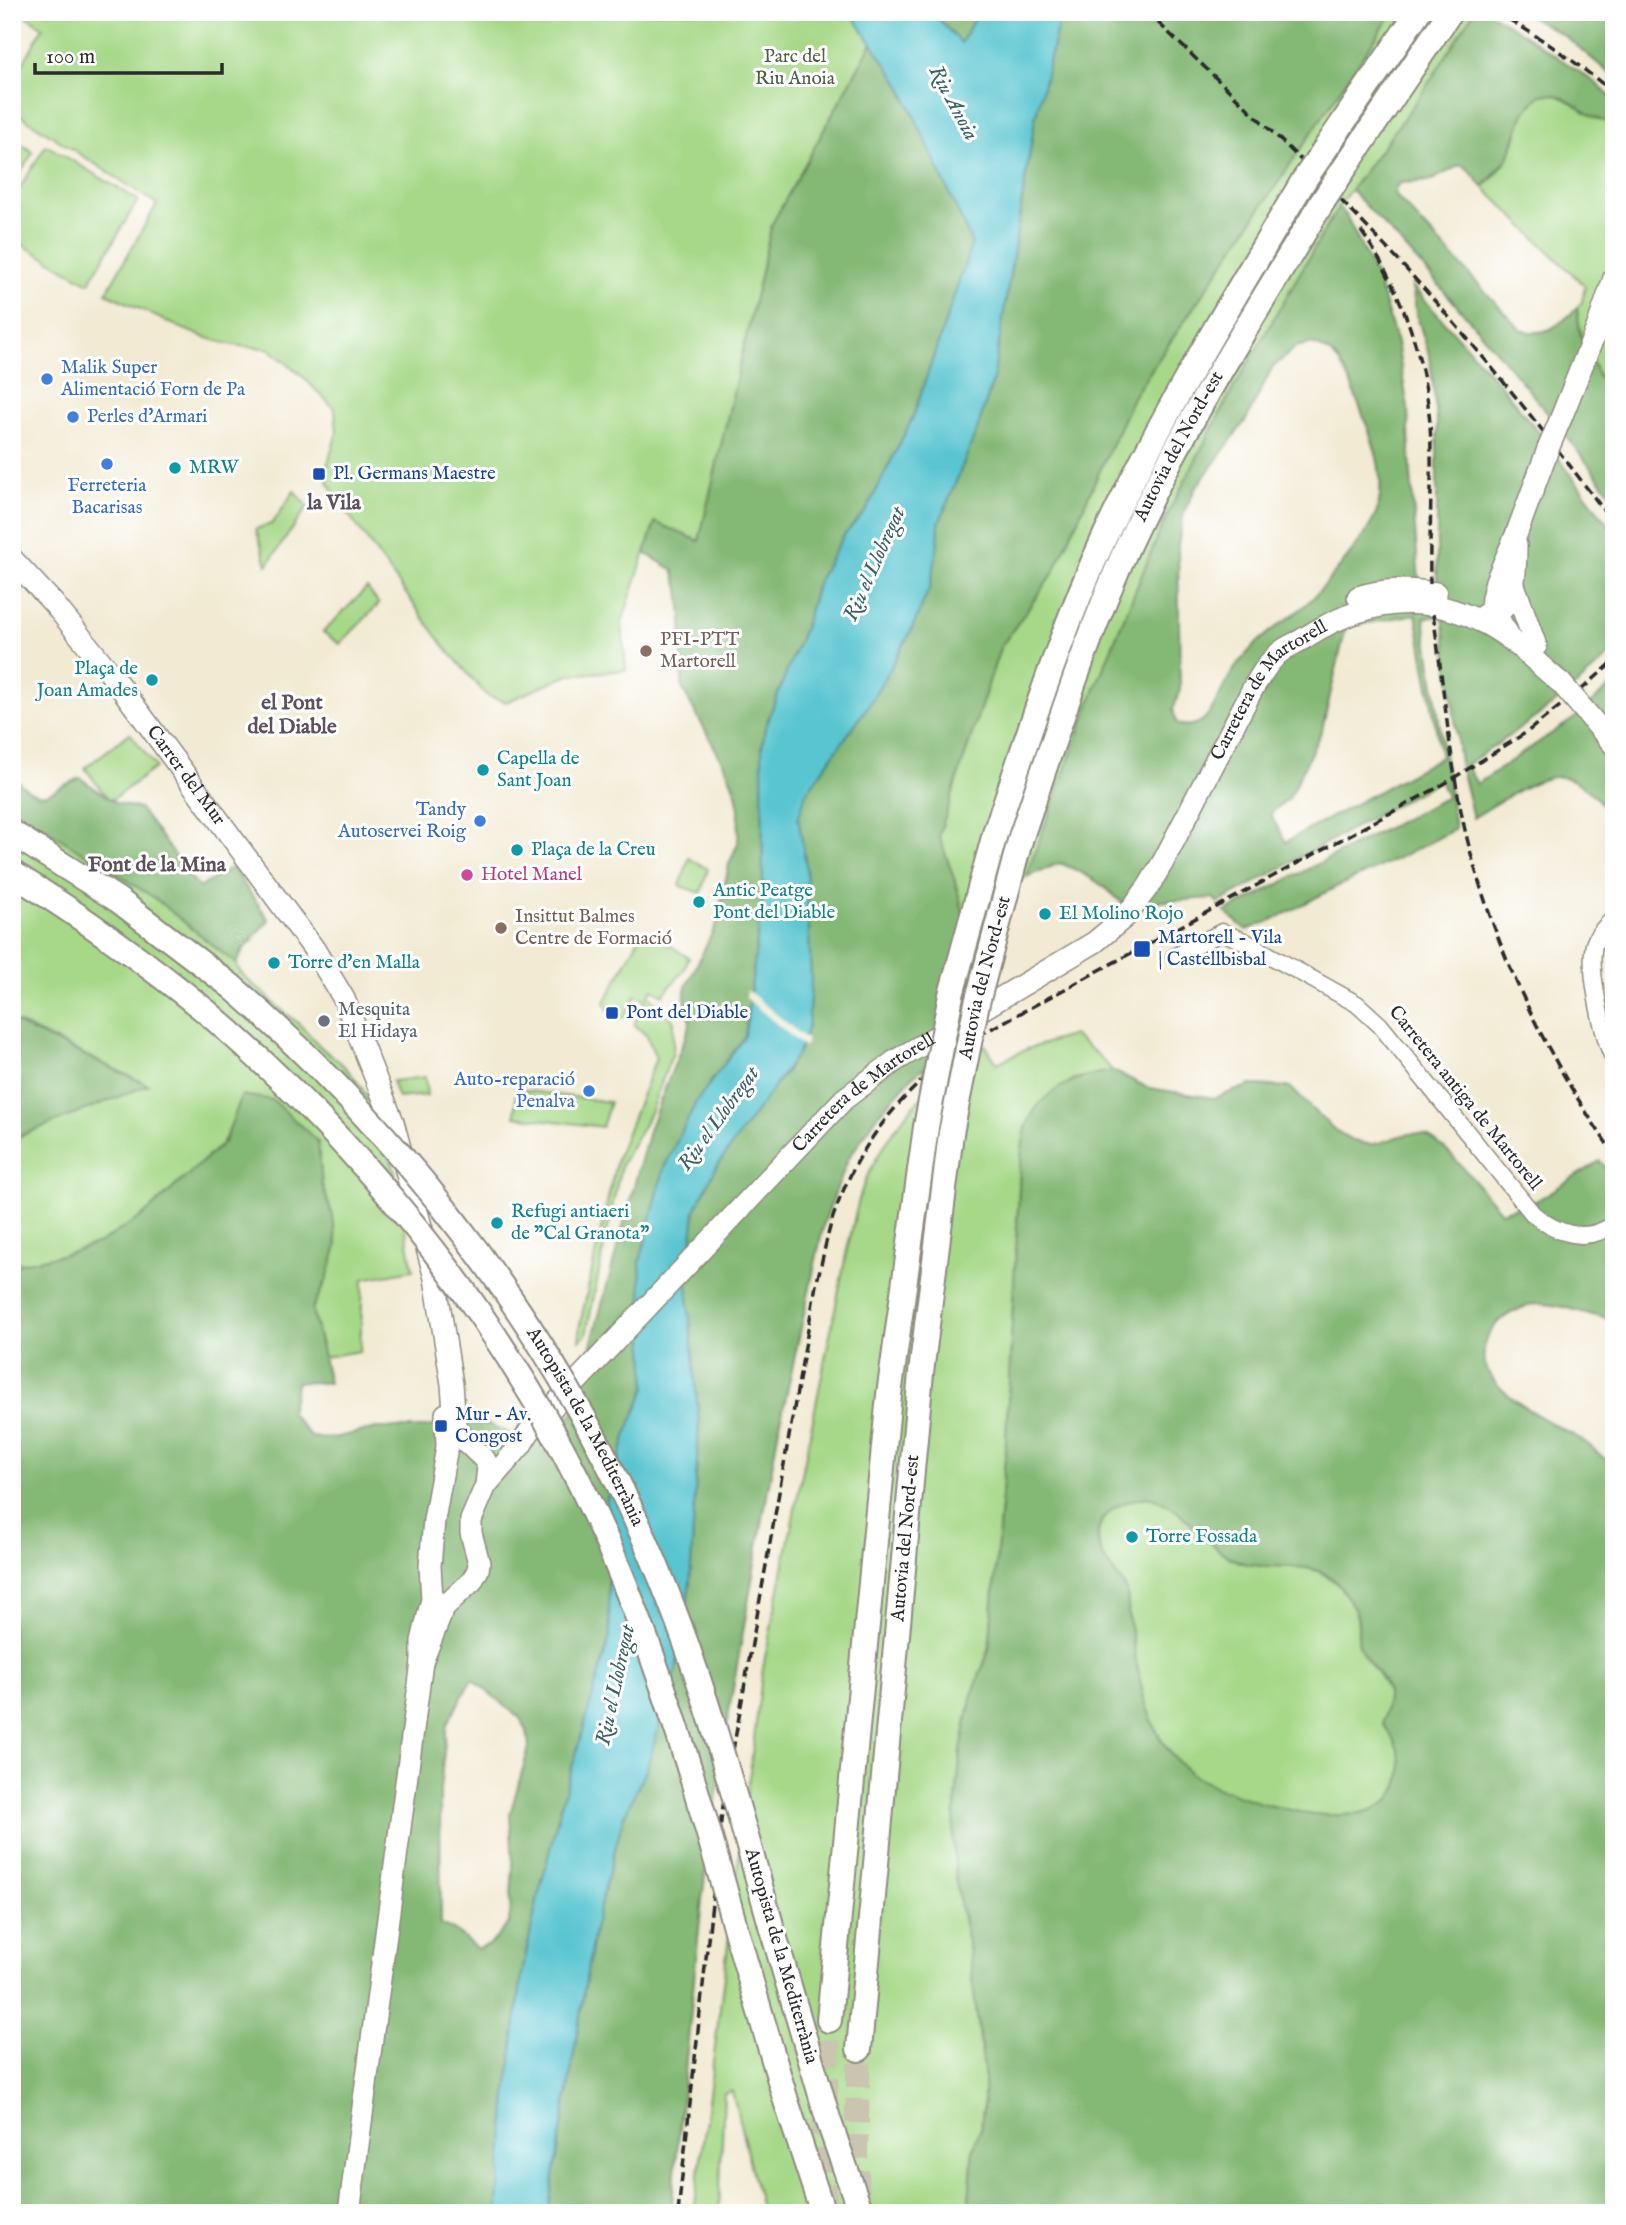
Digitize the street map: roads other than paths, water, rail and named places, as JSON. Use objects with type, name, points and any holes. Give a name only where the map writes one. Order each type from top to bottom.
[{"type":"highway","name":"Autovia del Nord-est","points":[[829,2020],[889,1395],[926,1127],[951,995],[996,830],[1063,634],[1105,536],[1188,373],[1304,180],[1418,12]]},
{"type":"highway","name":"Autovia del Nord-est","points":[[859,2049],[921,1373],[951,1133],[977,1003],[1021,837],[1087,646],[1130,542],[1210,386],[1323,201],[1450,12]]},
{"type":"highway","name":"Autopista de la Mediterrània","points":[[12,833],[118,900],[231,986],[281,1029],[379,1129],[489,1266],[571,1393],[635,1518],[674,1612],[705,1700],[829,2122],[861,2213]]},
{"type":"highway","name":"Autopista de la Mediterrània","points":[[12,873],[129,950],[208,1013],[301,1098],[355,1154],[463,1289],[546,1419],[604,1536],[644,1632],[709,1832],[789,2112],[823,2213]]},
{"type":"main road","points":[[1391,605],[1413,597],[1437,600],[1489,616],[1506,604],[1505,583],[1516,536],[1614,278]]},
{"type":"main road","name":"Carrer del Mur","points":[[12,558],[61,612],[121,688],[310,944],[334,981],[355,1023],[400,1144],[435,1278],[452,1384],[455,1425],[476,1451]]},
{"type":"main road","points":[[1465,600],[1505,583]]},
{"type":"main road","points":[[1505,583],[1536,646],[1561,683],[1614,746]]},
{"type":"main road","points":[[1280,651],[1297,629],[1322,611],[1366,594],[1407,589],[1465,600],[1495,614],[1536,646]]},
{"type":"main road","points":[[1391,605],[1419,604],[1451,609],[1481,621],[1515,643],[1561,683]]},
{"type":"main road","name":"Carretera de Martorell","points":[[529,1432],[835,1107],[895,1061],[1077,954],[1126,916],[1163,862],[1253,688],[1280,651],[1335,619],[1366,608],[1391,605]]},
{"type":"main road","points":[[1495,614],[1515,643]]},
{"type":"main road","name":"Carrer del Mur","points":[[422,1662],[422,1641],[432,1599],[430,1573],[434,1520],[447,1447],[447,1365]]},
{"type":"main road","points":[[444,1462],[458,1449],[502,1449],[529,1432]]},
{"type":"main road","points":[[485,1485],[521,1445],[529,1432]]},
{"type":"main road","points":[[349,2213],[422,1662],[444,1608],[475,1577],[478,1570],[471,1520],[485,1485],[488,1467],[476,1451]]},
{"type":"main road","points":[[430,1573],[444,1587],[463,1589]]},
{"type":"street","points":[[1614,918],[1594,944],[1593,965],[1606,1042],[1614,1060]]},
{"type":"street","name":"Carretera antiga de Martorell","points":[[1174,957],[1222,932],[1244,941],[1357,1004],[1380,1025],[1532,1214],[1552,1228],[1582,1236],[1601,1232],[1614,1224]]},
{"type":"water","points":[[850,12],[932,12],[961,43],[978,12],[1061,12],[1035,119],[993,380],[977,430],[939,523],[930,587],[910,633],[889,670],[868,706],[806,793],[798,818],[806,865],[811,982],[808,1027],[798,1053],[715,1169],[695,1210],[687,1285],[699,1424],[690,1582],[676,1670],[646,1770],[623,1818],[594,1929],[548,2213],[497,2213],[508,2085],[522,1974],[561,1806],[610,1636],[606,1502],[629,1427],[646,1388],[640,1262],[664,1168],[696,1102],[745,1036],[763,892],[762,748],[765,727],[805,626],[818,581],[844,535],[866,511],[913,417],[972,243],[900,84]]},
{"type":"tunnel","points":[[825,2208],[823,2157],[829,2020]]},
{"type":"tunnel","points":[[858,2195],[856,2153],[859,2049]]},
{"type":"railway","points":[[1147,12],[1324,183],[1381,242],[1502,380],[1614,524]]},
{"type":"railway","points":[[1496,12],[1557,50],[1614,93]]},
{"type":"railway","points":[[1361,231],[1399,298],[1423,373],[1431,444],[1430,584]]},
{"type":"railway","points":[[1433,614],[1459,803],[1490,916],[1506,958],[1544,1039],[1614,1154]]},
{"type":"railway","points":[[1581,690],[1614,661]]},
{"type":"railway","points":[[678,2213],[722,1812],[816,1285],[833,1217],[858,1161],[873,1137],[908,1094],[976,1037],[1444,784],[1527,732],[1565,702]]},
{"type":"place","name":"Malik Super Alimentació Forn de Pa","points":[[47,379]]},
{"type":"place","name":"Perles d'Armari","points":[[73,417]]},
{"type":"place","name":"Ferreteria Bacarisas","points":[[107,464]]},
{"type":"place","name":"MRW","points":[[175,468]]},
{"type":"place","name":"Pl. Germans Maestre","points":[[319,474]]},
{"type":"place","name":"PFI-PTT Martorell","points":[[646,651]]},
{"type":"place","name":"Plaça de Joan Amades","points":[[152,680]]},
{"type":"place","name":"Capella de Sant Joan","points":[[483,770]]},
{"type":"place","name":"Tandy Autoservei Roig","points":[[480,821]]},
{"type":"place","name":"Plaça de la Creu","points":[[517,850]]},
{"type":"place","name":"Hotel Manel","points":[[467,875]]},
{"type":"place","name":"Antic Peatge Pont del Diable","points":[[699,902]]},
{"type":"place","name":"El Molino Rojo","points":[[1045,914]]},
{"type":"place","name":"Insittut Balmes Centre de Formació","points":[[501,928]]},
{"type":"place","name":"Martorell - Vila | Castellbisbal","points":[[1142,949]]},
{"type":"place","name":"Torre d'en Malla","points":[[274,963]]},
{"type":"place","name":"Pont del Diable","points":[[612,1013]]},
{"type":"place","name":"Mesquita El Hidaya","points":[[324,1021]]},
{"type":"place","name":"Auto-reparació Penalva","points":[[589,1091]]},
{"type":"place","name":"Refugi antiaeri de \"Cal Granota\"","points":[[497,1223]]},
{"type":"place","name":"Mur - Av. Congost","points":[[441,1426]]},
{"type":"place","name":"Torre Fossada","points":[[1132,1537]]},
{"type":"district","name":"la Vila","points":[[334,503]]},
{"type":"district","name":"el Pont del Diable","points":[[292,715]]},
{"type":"district","name":"Font de la Mina","points":[[157,865]]},
{"type":"park label","name":"Parc del Riu Anoia","points":[[795,68]]},
{"type":"water label","name":"Riu Anoia","points":[[953,103]]},
{"type":"water label","name":"Riu el Llobregat","points":[[875,564]]},
{"type":"water label","name":"Riu el Llobregat","points":[[719,1119]]},
{"type":"water label","name":"Riu el Llobregat","points":[[616,1685]]}]
